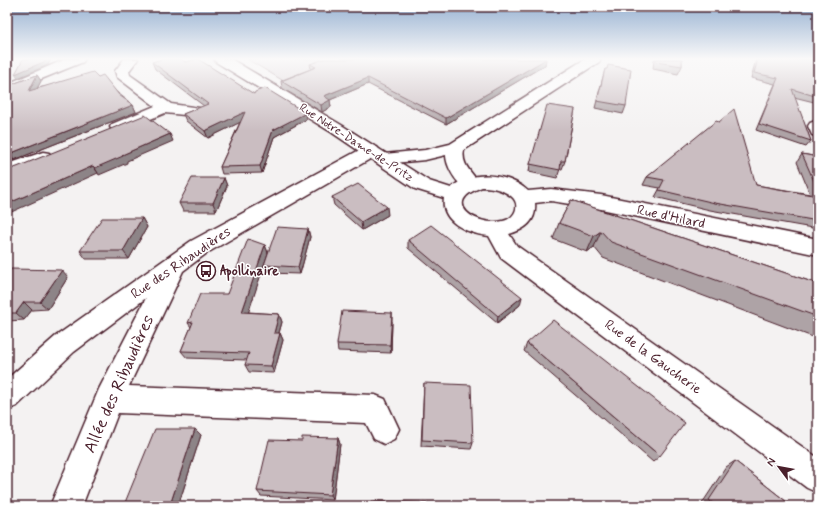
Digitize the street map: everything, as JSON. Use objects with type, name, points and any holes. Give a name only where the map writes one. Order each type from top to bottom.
[{"type":"street","points":[[7,89],[21,83]]},
{"type":"street","points":[[133,83],[164,103],[166,106],[163,108]]},
{"type":"street","name":"Rue Notre-Dame-de-Pritz","points":[[260,83],[377,155],[422,185],[454,195]]},
{"type":"street","points":[[377,155],[426,155],[456,148],[557,83]]},
{"type":"street","points":[[103,133],[163,108],[194,111]]},
{"type":"street","points":[[818,125],[816,126],[818,131]]},
{"type":"street","points":[[456,148],[454,155],[457,168],[470,183]]},
{"type":"street","points":[[10,171],[60,150]]},
{"type":"street","name":"Rue des Ribaudières","points":[[7,397],[66,344],[199,247],[377,155]]},
{"type":"street","points":[[480,181],[500,183],[517,192],[523,198],[526,205],[526,212],[522,219],[516,225],[496,230],[482,229],[470,225],[460,219],[454,211],[452,203],[454,195],[463,186],[470,183],[480,181]]},
{"type":"street","name":"Rue d'Hilard","points":[[523,198],[551,195],[601,202],[818,248]]},
{"type":"street","name":"Rue de la Gaucherie","points":[[496,230],[509,252],[532,270],[818,477]]},
{"type":"street","name":"Allée des Ribaudières","points":[[66,506],[109,399],[175,264]]},
{"type":"street","points":[[109,399],[375,409],[384,429]]},
{"type":"building","points":[[15,83],[33,83],[29,91],[56,83],[109,83],[119,95],[133,105],[9,154],[7,153],[7,86]]},
{"type":"building","points":[[180,83],[236,83],[254,94],[255,92],[265,88],[306,113],[273,130],[260,166],[220,167],[245,112],[205,131],[183,114],[208,104]]},
{"type":"building","points":[[284,83],[356,83],[324,96],[330,100],[321,105]]},
{"type":"building","points":[[378,83],[505,83],[446,118]]},
{"type":"building","points":[[602,83],[629,83],[626,106],[597,101]]},
{"type":"building","points":[[776,83],[818,83],[818,97],[792,89],[811,141],[759,124]]},
{"type":"building","points":[[547,105],[575,109],[565,161],[561,161],[560,170],[530,164]]},
{"type":"building","points":[[734,109],[756,185],[818,196],[818,221],[715,203],[659,190],[664,180],[647,177],[716,121],[719,122]]},
{"type":"building","points":[[145,115],[170,134],[122,155],[123,156],[95,168],[93,166],[7,204],[7,168],[10,169],[17,167]]},
{"type":"building","points":[[802,154],[818,157],[818,190]]},
{"type":"building","points":[[192,178],[224,178],[213,203],[179,203]]},
{"type":"building","points":[[358,184],[387,207],[361,222],[332,197]]},
{"type":"building","points":[[571,200],[818,284],[818,317],[611,242],[601,231],[594,236],[559,223]]},
{"type":"building","points":[[102,218],[142,218],[123,251],[80,251]]},
{"type":"building","points":[[431,225],[522,297],[498,316],[408,240]]},
{"type":"building","points":[[277,227],[308,229],[298,267],[264,265]]},
{"type":"building","points":[[248,239],[265,245],[242,312],[279,314],[274,333],[280,333],[271,366],[245,365],[249,353],[181,351],[193,322],[188,323],[200,294],[227,294]]},
{"type":"building","points":[[11,269],[62,270],[40,302],[24,302],[16,313],[7,313],[7,274]]},
{"type":"building","points":[[342,311],[392,313],[390,345],[337,344]]},
{"type":"building","points":[[553,320],[685,423],[660,456],[527,343]]},
{"type":"building","points":[[424,383],[471,385],[473,443],[422,440]]},
{"type":"building","points":[[155,429],[195,429],[170,505],[124,505]]},
{"type":"building","points":[[302,437],[338,438],[330,495],[257,491],[269,440],[302,441]]},
{"type":"building","points":[[735,461],[792,506],[716,506],[709,500]]},
{"type":"building","points":[[371,501],[444,503],[444,506],[371,506]]},
{"type":"building","points":[[493,504],[516,504],[516,506],[493,506]]},
{"type":"place","name":"Apollinaire","points":[[206,271]]}]
